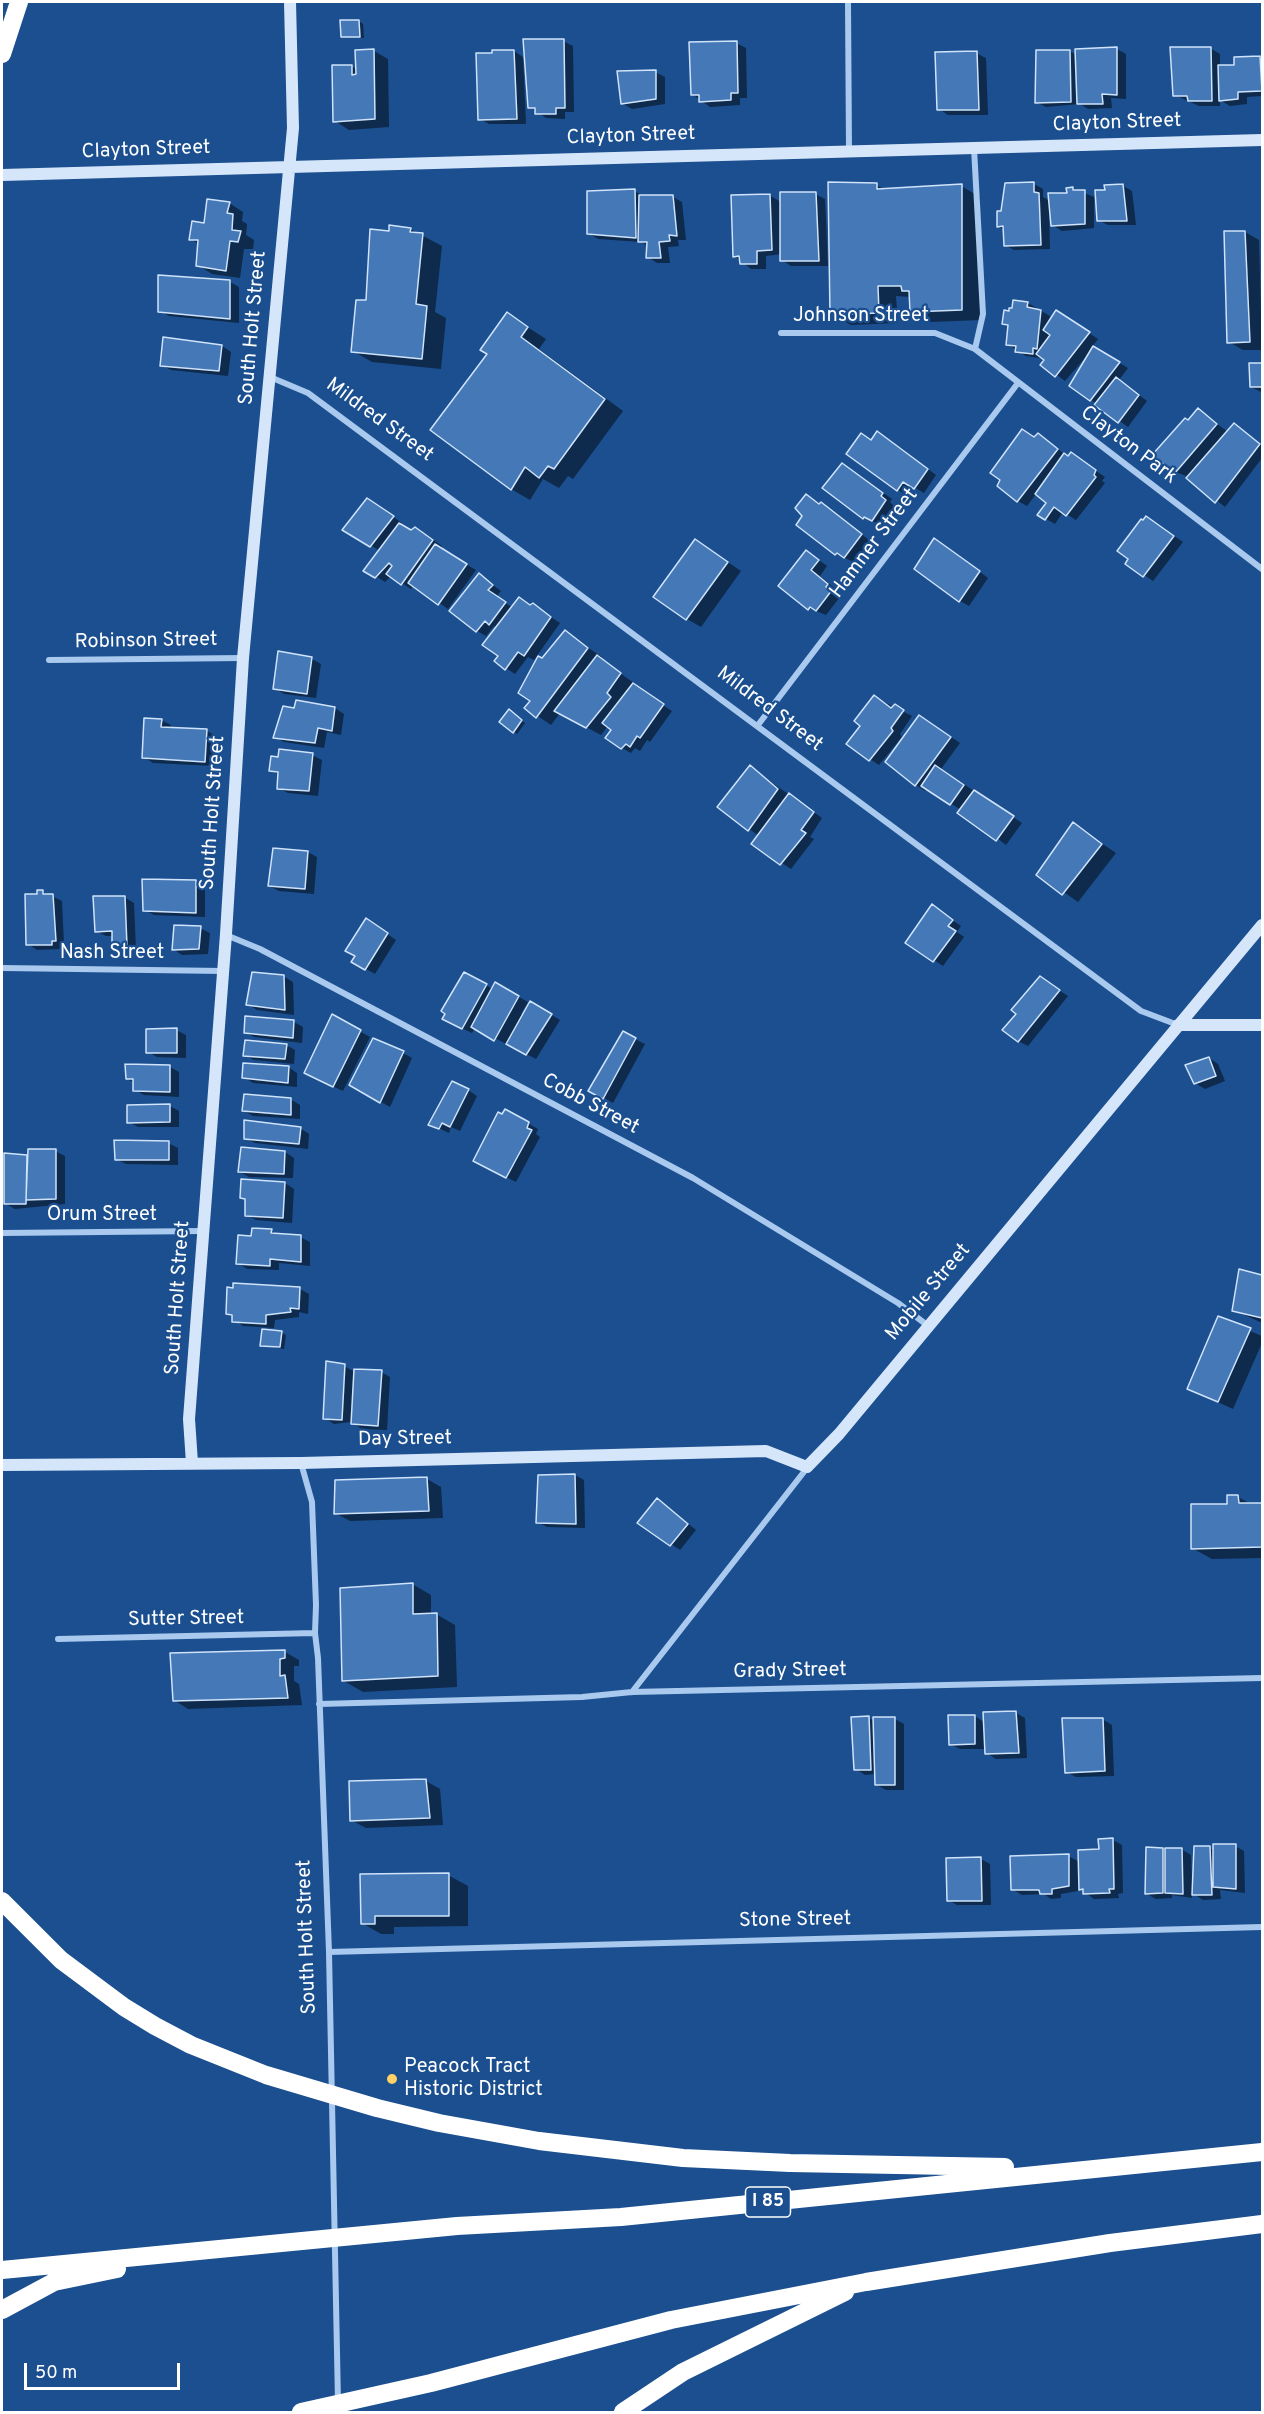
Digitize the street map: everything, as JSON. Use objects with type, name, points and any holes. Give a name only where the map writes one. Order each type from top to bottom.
[{"type":"highway","points":[[2,54],[19,2]]},
{"type":"highway","points":[[2,1901],[61,1960],[124,2007],[191,2045],[230,2062],[299,2086],[439,2123],[539,2141],[693,2158],[790,2163],[1079,2169]]},
{"type":"highway","name":"I 85","points":[[210,2250],[457,2226],[621,2217],[1263,2152]]},
{"type":"highway","points":[[301,2412],[431,2383],[670,2320],[866,2282],[1110,2243],[1263,2224]]},
{"type":"highway","points":[[2,2270],[210,2250]]},
{"type":"highway","points":[[2,2310],[54,2282],[210,2250]]},
{"type":"highway","points":[[623,2412],[682,2372],[866,2282]]},
{"type":"street","name":"South Holt Street","points":[[192,1463],[189,1419],[226,934],[243,658],[293,128],[290,2]]},
{"type":"street","points":[[848,2],[849,151]]},
{"type":"street","name":"Clayton Street","points":[[2,175],[1263,140]]},
{"type":"street","points":[[974,148],[983,314],[975,348]]},
{"type":"street","name":"Johnson Street","points":[[781,333],[935,333],[975,348]]},
{"type":"street","name":"Clayton Park","points":[[975,348],[1263,569]]},
{"type":"street","name":"Mildred Street","points":[[269,377],[308,393],[758,725],[1140,1011],[1178,1025],[1263,1025]]},
{"type":"street","name":"Hamner Street","points":[[758,725],[1018,383]]},
{"type":"street","name":"Robinson Street","points":[[49,660],[243,658]]},
{"type":"street","name":"Mobile Street","points":[[632,1692],[807,1467],[839,1434],[927,1325],[1263,925]]},
{"type":"street","name":"Cobb Street","points":[[226,934],[260,949],[693,1178],[898,1303],[927,1325]]},
{"type":"street","name":"Nash Street","points":[[2,968],[223,971]]},
{"type":"street","name":"Orum Street","points":[[2,1233],[203,1231]]},
{"type":"street","name":"Day Street","points":[[2,1465],[301,1463],[766,1451],[807,1467]]},
{"type":"street","name":"South Holt Street","points":[[301,1463],[312,1502],[315,1633],[329,1952],[338,2412]]},
{"type":"street","name":"Sutter Street","points":[[58,1639],[315,1633]]},
{"type":"street","name":"Grady Street","points":[[319,1704],[582,1697],[632,1692],[1263,1678]]},
{"type":"street","name":"Stone Street","points":[[329,1952],[1263,1927]]},
{"type":"building","points":[[340,20],[359,20],[360,37],[341,37]]},
{"type":"building","points":[[523,39],[564,39],[565,108],[556,108],[556,114],[535,114],[535,108],[528,108]]},
{"type":"building","points":[[737,41],[738,93],[731,93],[731,100],[699,102],[699,95],[691,95],[689,42]]},
{"type":"building","points":[[1117,47],[1117,95],[1102,94],[1103,104],[1077,104],[1075,49]]},
{"type":"building","points":[[1170,47],[1211,47],[1212,101],[1188,101],[1187,96],[1173,96]]},
{"type":"building","points":[[374,49],[375,119],[333,122],[332,65],[352,65],[352,75],[356,74],[355,50]]},
{"type":"building","points":[[492,50],[514,50],[517,119],[478,120],[476,53],[492,53]]},
{"type":"building","points":[[1036,50],[1070,50],[1071,102],[1035,103]]},
{"type":"building","points":[[977,51],[979,110],[937,110],[935,52]]},
{"type":"building","points":[[1260,56],[1262,91],[1238,92],[1238,99],[1219,101],[1218,65],[1234,65],[1234,57]]},
{"type":"building","points":[[656,70],[656,99],[621,104],[617,71]]},
{"type":"building","points":[[828,182],[877,183],[877,189],[962,184],[962,310],[910,312],[909,291],[902,291],[901,286],[878,286],[879,313],[830,315]]},
{"type":"building","points":[[1034,182],[1034,192],[1039,193],[1041,245],[1004,246],[1003,226],[997,227],[997,211],[1001,211],[1005,183]]},
{"type":"building","points":[[1123,184],[1127,221],[1097,221],[1095,190],[1105,190],[1104,185]]},
{"type":"building","points":[[1073,187],[1073,190],[1085,190],[1085,224],[1051,226],[1048,193],[1067,193],[1066,188]]},
{"type":"building","points":[[635,189],[636,238],[587,234],[587,191]]},
{"type":"building","points":[[780,192],[816,192],[819,261],[780,261]]},
{"type":"building","points":[[770,194],[772,250],[757,251],[757,264],[740,264],[739,256],[733,257],[731,195]]},
{"type":"building","points":[[639,195],[673,195],[677,236],[669,235],[670,241],[659,242],[661,258],[646,258],[647,242],[638,242]]},
{"type":"building","points":[[207,199],[230,202],[227,213],[233,214],[232,230],[241,231],[238,242],[230,241],[226,271],[196,266],[198,240],[189,240],[192,221],[204,223]]},
{"type":"building","points":[[389,225],[411,228],[410,232],[423,233],[416,304],[427,306],[422,359],[351,352],[356,300],[366,300],[370,229],[389,231]]},
{"type":"building","points":[[1224,231],[1245,231],[1250,342],[1227,343]]},
{"type":"building","points":[[158,275],[230,280],[230,319],[158,312]]},
{"type":"building","points":[[1013,300],[1028,302],[1027,307],[1041,310],[1037,349],[1033,348],[1033,354],[1015,352],[1016,346],[1006,345],[1008,325],[1002,324],[1004,310],[1009,311],[1009,308],[1012,308]]},
{"type":"building","points":[[1056,310],[1090,332],[1055,377],[1040,365],[1044,360],[1036,354],[1050,335],[1043,330]]},
{"type":"building","points":[[507,312],[528,327],[521,337],[605,399],[554,469],[548,466],[539,478],[525,467],[511,490],[430,430],[487,354],[480,350]]},
{"type":"building","points":[[163,337],[222,345],[219,371],[160,366]]},
{"type":"building","points":[[1093,346],[1120,362],[1090,401],[1069,386]]},
{"type":"building","points":[[1249,363],[1262,363],[1262,387],[1250,387]]},
{"type":"building","points":[[1116,377],[1139,395],[1118,423],[1094,405]]},
{"type":"building","points":[[1198,408],[1217,424],[1175,473],[1152,455],[1185,418],[1188,420]]},
{"type":"building","points":[[1234,423],[1260,444],[1215,503],[1186,478]]},
{"type":"building","points":[[1022,429],[1034,437],[1038,433],[1058,449],[1017,502],[997,486],[1000,480],[990,473]]},
{"type":"building","points":[[877,431],[928,469],[914,489],[903,482],[897,491],[846,454],[861,433],[871,440]]},
{"type":"building","points":[[1071,452],[1096,470],[1094,475],[1096,477],[1066,516],[1054,507],[1045,520],[1037,515],[1046,503],[1035,494],[1064,453],[1068,456]]},
{"type":"building","points":[[842,463],[883,493],[881,496],[886,500],[872,521],[864,517],[863,519],[822,488]]},
{"type":"building","points":[[806,494],[819,504],[821,502],[862,534],[844,558],[837,553],[835,555],[796,525],[802,516],[795,508]]},
{"type":"building","points":[[367,498],[394,516],[370,547],[342,530]]},
{"type":"building","points":[[1146,516],[1174,536],[1143,577],[1125,564],[1128,559],[1117,551],[1141,519],[1143,520]]},
{"type":"building","points":[[399,523],[411,530],[415,527],[433,540],[401,585],[386,574],[392,566],[389,563],[375,578],[363,571]]},
{"type":"building","points":[[934,538],[980,571],[959,602],[914,569]]},
{"type":"building","points":[[695,539],[728,562],[686,620],[653,597]]},
{"type":"building","points":[[435,544],[467,564],[438,605],[408,583]]},
{"type":"building","points":[[806,550],[819,560],[811,570],[828,584],[826,587],[832,590],[816,611],[810,607],[808,610],[778,586]]},
{"type":"building","points":[[479,573],[493,585],[488,590],[506,602],[489,625],[485,621],[476,632],[449,611]]},
{"type":"building","points":[[519,597],[530,605],[533,603],[551,617],[524,656],[518,652],[505,670],[494,661],[498,656],[482,645]]},
{"type":"building","points":[[565,630],[588,648],[536,718],[524,708],[530,701],[518,693],[538,656],[542,658]]},
{"type":"building","points":[[278,651],[312,657],[307,694],[273,689]]},
{"type":"building","points":[[597,655],[621,673],[607,693],[611,697],[586,728],[554,711]]},
{"type":"building","points":[[633,683],[664,704],[640,738],[637,736],[630,747],[626,744],[621,749],[605,738],[611,730],[602,723]]},
{"type":"building","points":[[874,695],[891,708],[895,704],[904,710],[891,728],[893,731],[869,761],[846,744],[860,726],[854,721]]},
{"type":"building","points":[[296,700],[335,707],[332,731],[318,728],[315,743],[273,738],[283,706],[294,708]]},
{"type":"building","points":[[509,709],[522,720],[513,733],[499,722]]},
{"type":"building","points":[[919,715],[951,737],[915,786],[885,762]]},
{"type":"building","points":[[144,718],[162,719],[161,727],[207,729],[205,762],[142,758]]},
{"type":"building","points":[[279,749],[313,753],[309,791],[277,789],[278,772],[269,771],[271,756],[278,757]]},
{"type":"building","points":[[750,765],[778,789],[748,831],[717,807]]},
{"type":"building","points":[[935,765],[964,785],[950,805],[921,786]]},
{"type":"building","points":[[974,790],[1014,816],[996,841],[957,813]]},
{"type":"building","points":[[789,793],[814,812],[801,830],[806,833],[780,865],[751,844]]},
{"type":"building","points":[[1073,822],[1102,844],[1062,895],[1036,875]]},
{"type":"building","points":[[273,848],[308,851],[305,889],[268,886]]},
{"type":"building","points":[[142,879],[196,880],[196,913],[143,911]]},
{"type":"building","points":[[37,890],[43,890],[43,894],[53,894],[56,941],[52,941],[52,945],[26,945],[25,894],[37,894]]},
{"type":"building","points":[[93,896],[125,896],[127,946],[112,945],[112,931],[95,932]]},
{"type":"building","points":[[932,904],[953,920],[948,926],[956,931],[933,962],[905,943]]},
{"type":"building","points":[[366,918],[388,933],[365,970],[351,962],[355,956],[345,951]]},
{"type":"building","points":[[174,925],[201,926],[199,949],[172,950]]},
{"type":"building","points":[[252,972],[284,975],[285,1010],[246,1005]]},
{"type":"building","points":[[464,972],[487,984],[462,1029],[442,1019],[445,1014],[441,1011]]},
{"type":"building","points":[[1040,976],[1060,990],[1018,1042],[1002,1030],[1016,1014],[1011,1010]]},
{"type":"building","points":[[495,982],[519,996],[494,1041],[471,1027]]},
{"type":"building","points":[[530,1001],[552,1014],[526,1055],[506,1044]]},
{"type":"building","points":[[332,1014],[361,1030],[333,1087],[304,1073]]},
{"type":"building","points":[[245,1016],[294,1020],[293,1038],[244,1033]]},
{"type":"building","points":[[177,1028],[177,1053],[146,1053],[146,1029]]},
{"type":"building","points":[[623,1031],[636,1038],[603,1099],[588,1091]]},
{"type":"building","points":[[373,1038],[404,1051],[380,1103],[349,1085]]},
{"type":"building","points":[[245,1040],[287,1044],[285,1059],[243,1056]]},
{"type":"building","points":[[1209,1057],[1216,1076],[1194,1084],[1185,1065]]},
{"type":"building","points":[[243,1063],[289,1066],[288,1083],[242,1078]]},
{"type":"building","points":[[125,1064],[170,1065],[170,1092],[133,1091],[133,1079],[126,1079]]},
{"type":"building","points":[[452,1081],[469,1089],[450,1127],[442,1123],[439,1129],[428,1125]]},
{"type":"building","points":[[244,1094],[291,1098],[291,1115],[242,1111]]},
{"type":"building","points":[[170,1104],[170,1122],[127,1123],[127,1105]]},
{"type":"building","points":[[505,1109],[529,1122],[527,1128],[532,1130],[506,1178],[473,1161],[498,1112],[502,1114]]},
{"type":"building","points":[[244,1120],[301,1127],[299,1144],[244,1139]]},
{"type":"building","points":[[114,1140],[169,1141],[169,1160],[115,1160]]},
{"type":"building","points":[[241,1147],[285,1151],[284,1174],[238,1172]]},
{"type":"building","points":[[28,1149],[56,1149],[56,1199],[26,1200]]},
{"type":"building","points":[[4,1153],[27,1155],[26,1204],[4,1204]]},
{"type":"building","points":[[241,1179],[285,1182],[283,1218],[245,1216],[245,1199],[240,1198]]},
{"type":"building","points":[[252,1228],[272,1229],[271,1233],[301,1235],[301,1262],[270,1259],[270,1266],[236,1264],[238,1235],[251,1236]]},
{"type":"building","points":[[1239,1269],[1262,1275],[1262,1318],[1232,1311]]},
{"type":"building","points":[[233,1283],[300,1287],[299,1309],[290,1308],[291,1312],[266,1315],[266,1324],[232,1322],[232,1315],[226,1314],[227,1287],[233,1288]]},
{"type":"building","points":[[1218,1316],[1251,1328],[1218,1402],[1187,1389]]},
{"type":"building","points":[[262,1329],[282,1331],[280,1347],[260,1346]]},
{"type":"building","points":[[326,1361],[345,1364],[342,1420],[323,1419]]},
{"type":"building","points":[[354,1369],[382,1370],[378,1426],[351,1424]]},
{"type":"building","points":[[575,1474],[576,1524],[536,1523],[538,1475]]},
{"type":"building","points":[[427,1477],[429,1511],[334,1514],[335,1480]]},
{"type":"building","points":[[1227,1495],[1238,1495],[1239,1503],[1262,1503],[1262,1547],[1191,1549],[1191,1504],[1227,1504]]},
{"type":"building","points":[[657,1498],[688,1524],[670,1546],[637,1523]]},
{"type":"building","points":[[413,1583],[413,1614],[437,1613],[438,1676],[342,1681],[340,1588]]},
{"type":"building","points":[[285,1650],[285,1658],[280,1659],[280,1676],[285,1675],[288,1698],[173,1701],[170,1653]]},
{"type":"building","points":[[1016,1711],[1019,1753],[985,1754],[983,1712]]},
{"type":"building","points":[[948,1715],[975,1715],[975,1744],[949,1745]]},
{"type":"building","points":[[869,1716],[871,1770],[854,1770],[851,1717]]},
{"type":"building","points":[[873,1717],[895,1717],[895,1785],[875,1785]]},
{"type":"building","points":[[1062,1718],[1103,1718],[1105,1771],[1065,1773]]},
{"type":"building","points":[[426,1779],[430,1818],[350,1821],[349,1781]]},
{"type":"building","points":[[1113,1838],[1114,1889],[1109,1889],[1110,1893],[1083,1894],[1083,1889],[1079,1890],[1078,1850],[1099,1849],[1098,1839]]},
{"type":"building","points":[[1213,1844],[1236,1844],[1236,1889],[1213,1887]]},
{"type":"building","points":[[1194,1846],[1210,1846],[1212,1895],[1192,1895]]},
{"type":"building","points":[[1146,1847],[1163,1848],[1163,1893],[1145,1894]]},
{"type":"building","points":[[1165,1848],[1182,1848],[1183,1894],[1165,1893]]},
{"type":"building","points":[[1069,1854],[1069,1886],[1052,1889],[1052,1894],[1040,1894],[1039,1890],[1011,1890],[1010,1856]]},
{"type":"building","points":[[981,1857],[982,1901],[947,1901],[946,1858]]},
{"type":"building","points":[[449,1873],[449,1916],[375,1916],[375,1924],[361,1924],[360,1874]]},
{"type":"place","name":"Peacock Tract Historic District","points":[[392,2079]]}]
